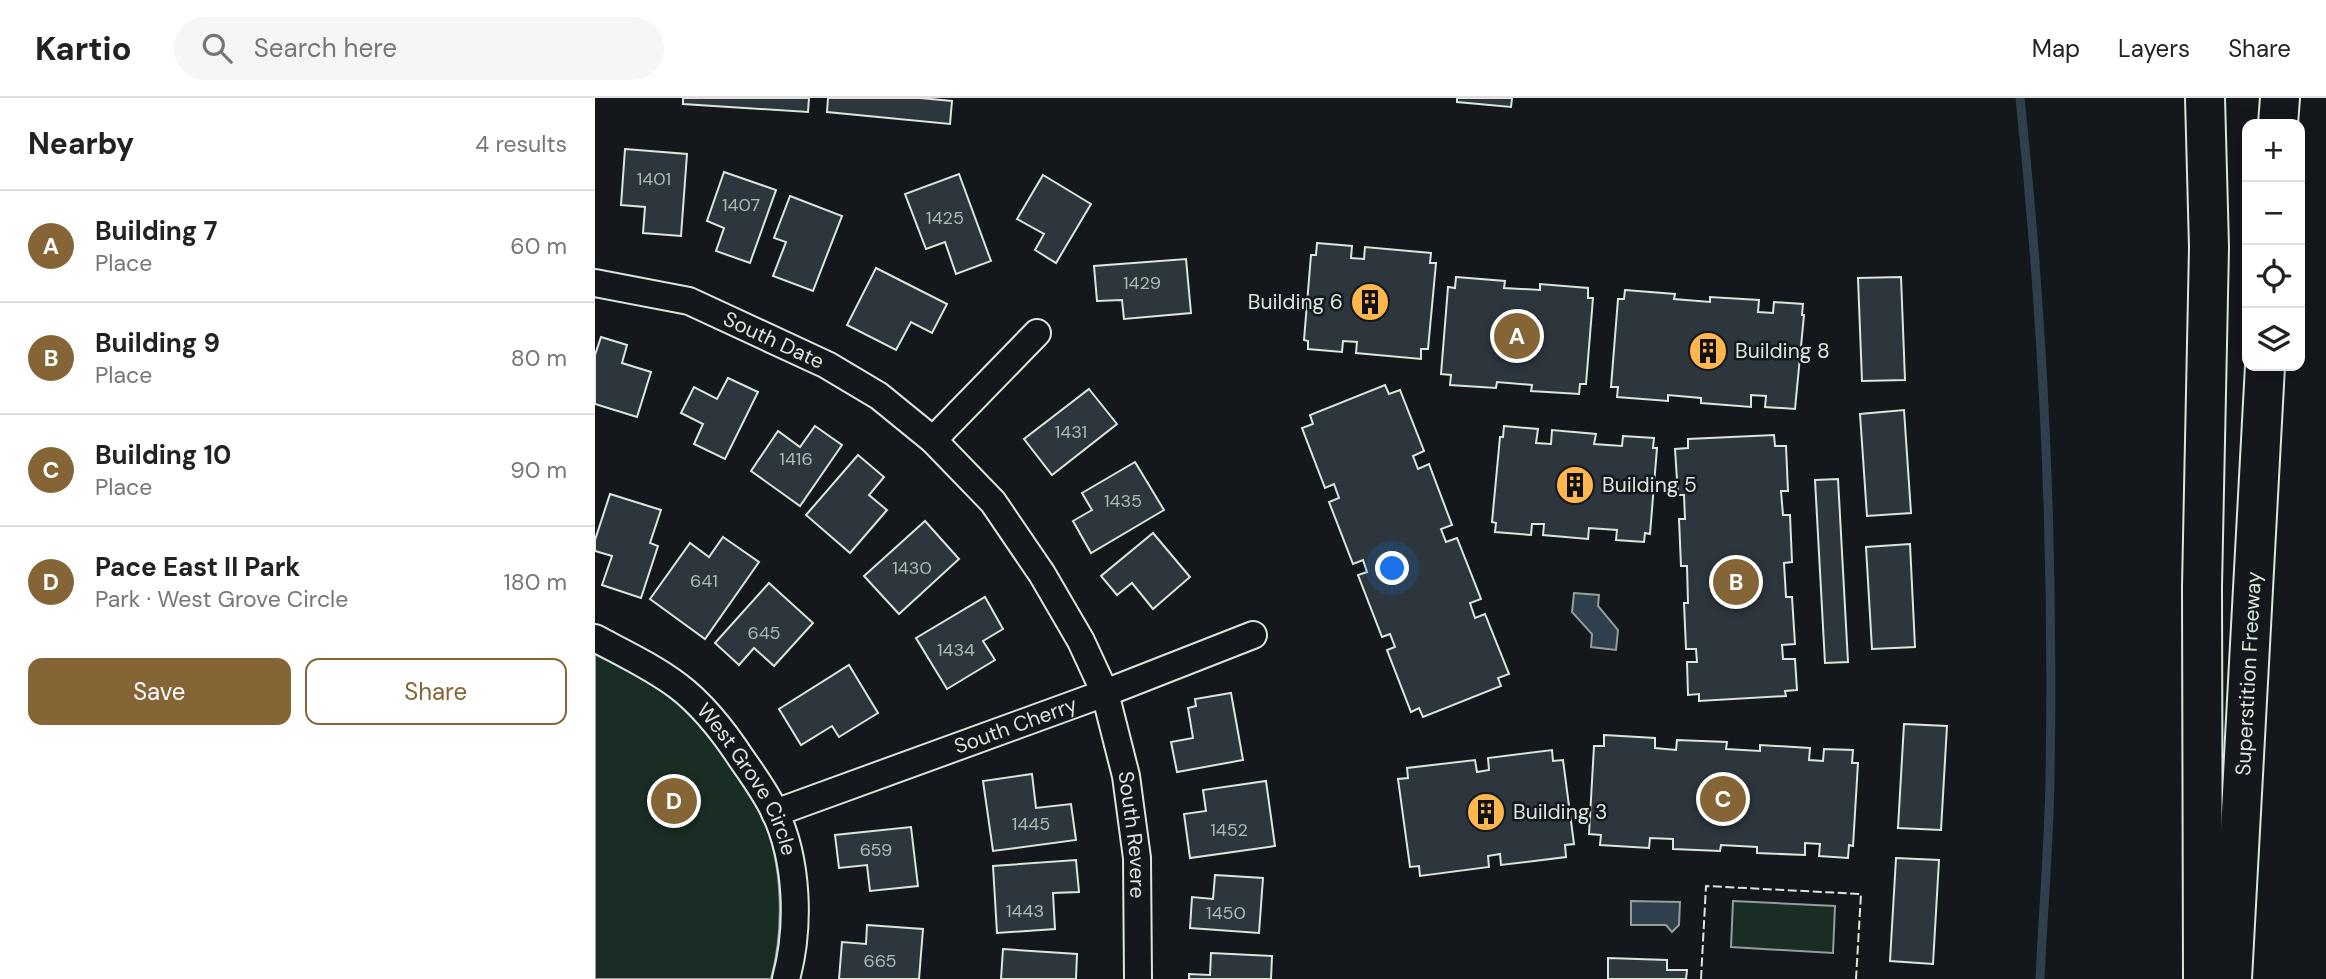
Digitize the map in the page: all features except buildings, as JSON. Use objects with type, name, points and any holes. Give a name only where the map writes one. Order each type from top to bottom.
[{"type":"highway","points":[[2203,979],[2202,587],[2209,247],[2205,98]]},
{"type":"highway","points":[[2278,119],[2280,98]]},
{"type":"highway","name":"Superstition Freeway","points":[[2232,979],[2265,371]]},
{"type":"street","name":"South Date","points":[[595,283],[689,301],[827,365],[879,396],[933,440],[993,502],[1042,573],[1081,641],[1105,693]]},
{"type":"street","points":[[933,440],[1037,333]]},
{"type":"street","name":"South Cherry","points":[[775,813],[1105,693],[1253,635]]},
{"type":"street","name":"West Grove Circle","points":[[595,638],[638,660],[680,687],[724,731],[775,813],[789,858],[793,898],[793,953],[786,979]]},
{"type":"street","name":"South Revere","points":[[1105,693],[1126,776],[1137,858],[1138,979]]},
{"type":"green space","points":[[595,654],[652,685],[687,712],[723,756],[761,815],[769,833],[778,874],[780,918],[771,979],[595,979]]},
{"type":"green space","points":[[1733,901],[1835,906],[1833,953],[1731,947]]},
{"type":"water","points":[[1574,593],[1599,595],[1598,606],[1618,630],[1616,650],[1591,647],[1592,634],[1572,612]]},
{"type":"water","points":[[1631,901],[1680,902],[1679,925],[1672,932],[1666,925],[1631,925]]},
{"type":"waterway","points":[[2020,98],[2041,353],[2049,523],[2050,778],[2040,979]]},
{"type":"fence","points":[[1701,979],[1706,886],[1861,894],[1856,979]]},
{"type":"place","name":"Building 6","points":[[1370,302]]},
{"type":"place","name":"Building 7","points":[[1517,336]]},
{"type":"place","name":"Building 8","points":[[1708,351]]},
{"type":"place","name":"Building 5","points":[[1575,485]]},
{"type":"place","name":"Building 9","points":[[1736,582]]},
{"type":"place","name":"Building 10","points":[[1723,799]]},
{"type":"place","name":"Pace East II Park","points":[[674,801]]},
{"type":"place","name":"Building 3","points":[[1486,812]]}]
